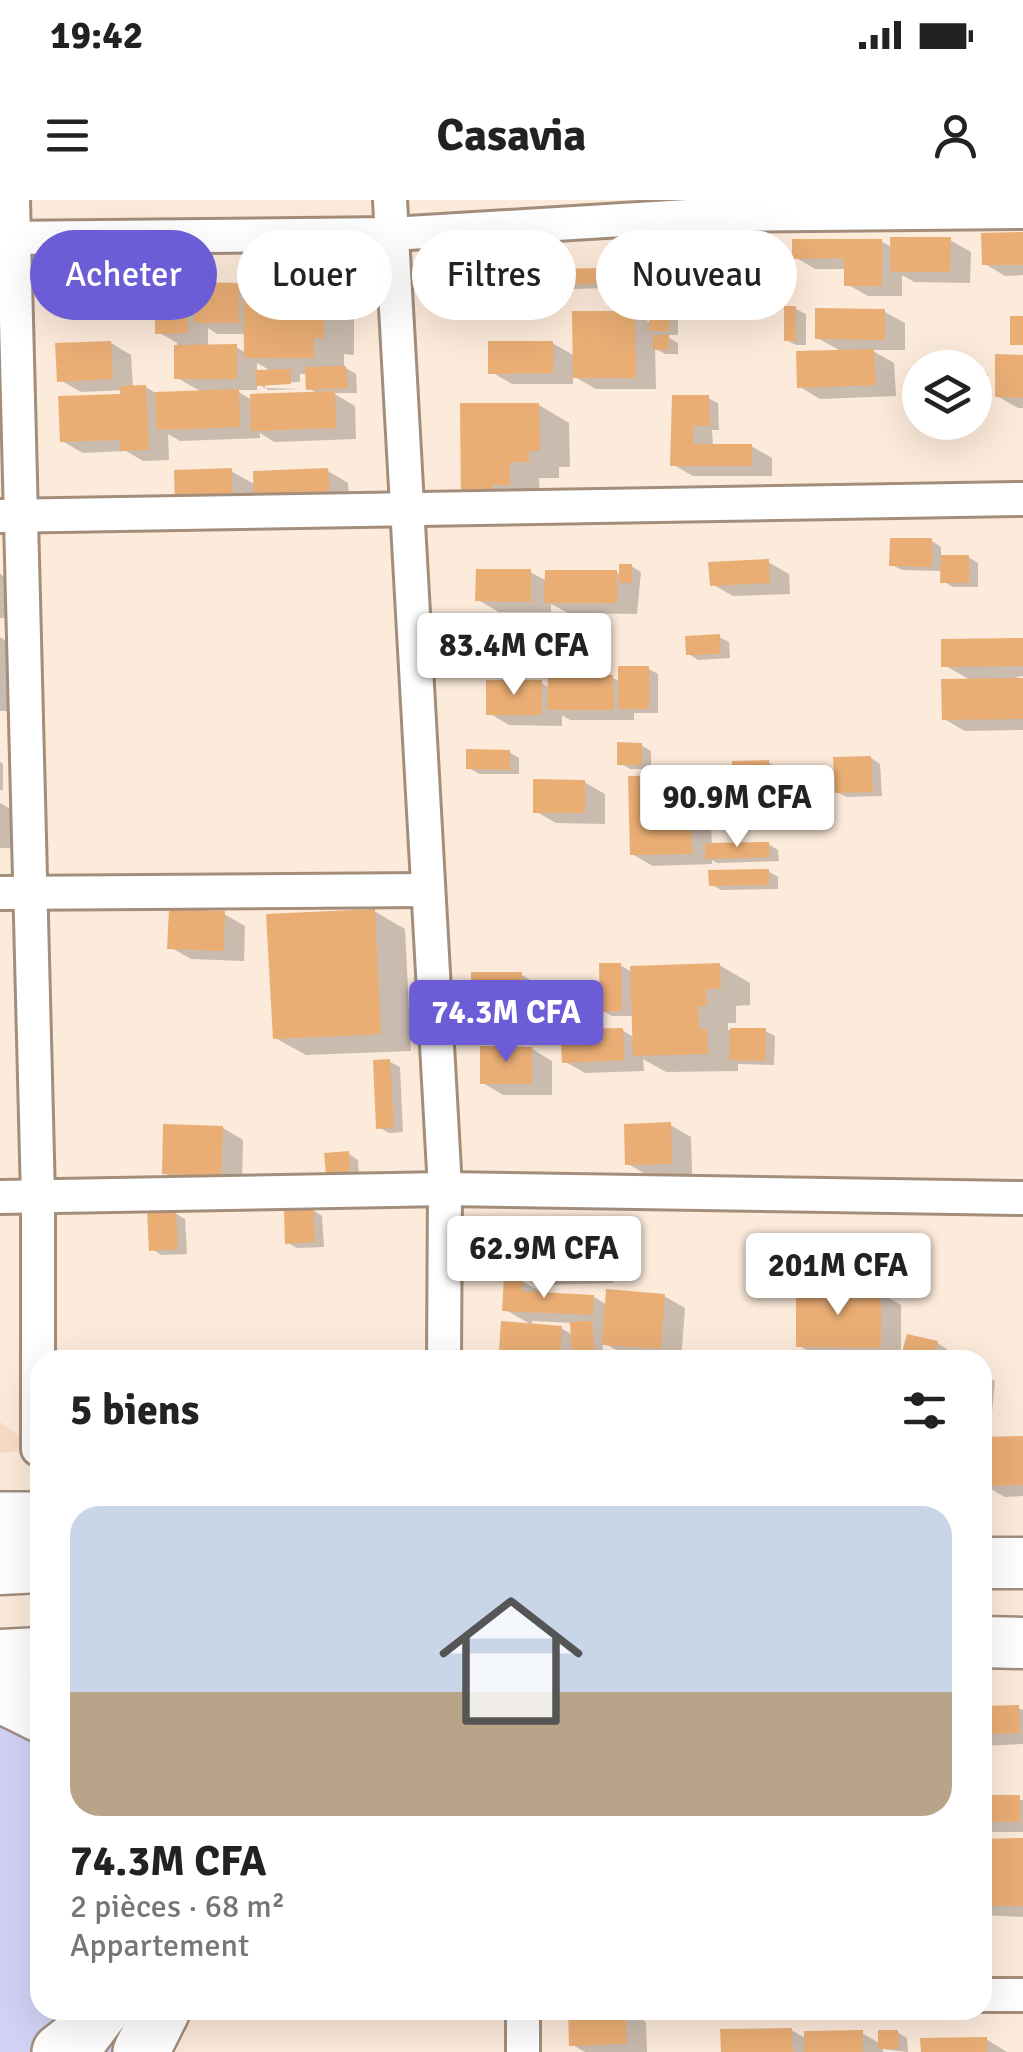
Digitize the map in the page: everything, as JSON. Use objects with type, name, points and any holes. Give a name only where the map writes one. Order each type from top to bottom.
[{"type":"highway","points":[[0,1520],[30,1520]]},
{"type":"highway","points":[[0,1694],[30,1709]]},
{"type":"highway","points":[[60,2052],[94,2020]]},
{"type":"highway","points":[[141,2052],[157,2020]]},
{"type":"main road","points":[[992,1562],[1023,1563]]},
{"type":"main road","points":[[0,1569],[30,1568]]},
{"type":"main road","points":[[992,1642],[1023,1643]]},
{"type":"main road","points":[[0,1654],[30,1653]]},
{"type":"street","points":[[13,200],[6,238],[16,893],[38,1198],[38,1350]]},
{"type":"street","points":[[390,200],[392,230]]},
{"type":"street","points":[[444,1350],[445,1189],[392,234],[704,207],[1023,212]]},
{"type":"street","points":[[6,238],[237,236]]},
{"type":"street","points":[[10,516],[1023,499]]},
{"type":"street","points":[[16,893],[428,890]]},
{"type":"street","points":[[0,1197],[445,1189],[1023,1198]]},
{"type":"street","points":[[992,1995],[1023,1995]]},
{"type":"street","points":[[522,2020],[523,2052]]},
{"type":"shaded area","points":[[0,1422],[30,1443],[30,1450],[0,1453]]},
{"type":"shaded area","points":[[30,1682],[30,2020],[155,2020],[139,2052],[0,2052],[0,1687]]},
{"type":"building","points":[[1023,232],[1023,265],[982,265],[981,233]]},
{"type":"building","points":[[890,237],[951,237],[950,272],[891,272]]},
{"type":"building","points":[[797,239],[882,239],[882,286],[844,286],[844,258],[797,259]]},
{"type":"building","points":[[596,268],[596,284],[576,285],[576,269]]},
{"type":"building","points":[[217,283],[237,283],[239,323],[194,323],[217,320]]},
{"type":"building","points":[[815,308],[885,309],[885,340],[815,339]]},
{"type":"building","points":[[576,311],[596,311],[596,320],[635,320],[636,378],[573,378],[572,320],[576,320]]},
{"type":"building","points":[[1010,316],[1023,316],[1023,345],[1010,345]]},
{"type":"building","points":[[155,320],[188,320],[188,333],[155,334]]},
{"type":"building","points":[[244,320],[324,320],[324,339],[314,338],[314,358],[244,358]]},
{"type":"building","points":[[649,320],[669,320],[669,331],[649,331]]},
{"type":"building","points":[[784,320],[796,320],[796,341],[784,341]]},
{"type":"building","points":[[653,335],[669,335],[669,350],[653,350]]},
{"type":"building","points":[[111,341],[113,379],[57,382],[55,343]]},
{"type":"building","points":[[488,341],[553,341],[553,373],[488,374]]},
{"type":"building","points":[[237,344],[237,379],[174,379],[174,345]]},
{"type":"building","points":[[874,349],[876,385],[797,388],[796,351]]},
{"type":"building","points":[[995,354],[1023,355],[1023,398],[995,397]]},
{"type":"building","points":[[346,366],[348,388],[306,390],[305,367]]},
{"type":"building","points":[[291,369],[291,384],[256,386],[255,370]]},
{"type":"building","points":[[146,385],[149,450],[120,451],[120,440],[60,442],[58,396],[120,394],[120,386]]},
{"type":"building","points":[[239,389],[240,427],[157,430],[155,392]]},
{"type":"building","points":[[335,391],[336,428],[251,431],[250,394]]},
{"type":"building","points":[[672,395],[709,395],[710,426],[693,426],[693,444],[752,444],[752,466],[670,466]]},
{"type":"building","points":[[460,403],[539,403],[540,451],[529,451],[529,462],[510,462],[510,485],[492,485],[492,501],[461,502]]},
{"type":"building","points":[[232,468],[233,505],[175,506],[174,470]]},
{"type":"building","points":[[328,468],[330,503],[254,505],[253,471]]},
{"type":"building","points":[[890,538],[932,538],[932,567],[889,566]]},
{"type":"building","points":[[941,555],[969,555],[969,583],[940,583]]},
{"type":"building","points":[[769,559],[770,583],[710,586],[708,562]]},
{"type":"building","points":[[619,564],[632,564],[632,583],[619,583]]},
{"type":"building","points":[[476,569],[531,569],[531,602],[475,601]]},
{"type":"building","points":[[545,570],[617,570],[617,603],[544,603]]},
{"type":"building","points":[[720,634],[721,654],[686,655],[685,636]]},
{"type":"building","points":[[1023,638],[1023,666],[941,667],[941,639]]},
{"type":"building","points":[[618,666],[649,666],[649,709],[618,709]]},
{"type":"building","points":[[548,675],[613,675],[614,710],[547,710]]},
{"type":"building","points":[[1023,678],[1023,719],[942,720],[941,679]]},
{"type":"building","points":[[486,680],[542,680],[542,715],[486,715]]},
{"type":"building","points":[[617,742],[642,743],[642,765],[617,765]]},
{"type":"building","points":[[466,749],[510,750],[510,770],[466,769]]},
{"type":"building","points":[[871,756],[873,792],[835,793],[833,757]]},
{"type":"building","points":[[769,760],[769,777],[732,778],[732,761]]},
{"type":"building","points":[[689,775],[692,854],[630,855],[628,776]]},
{"type":"building","points":[[533,779],[585,780],[585,813],[533,813]]},
{"type":"building","points":[[769,842],[770,857],[705,859],[705,843]]},
{"type":"building","points":[[769,869],[769,885],[709,886],[708,870]]},
{"type":"building","points":[[169,909],[225,911],[224,951],[167,949]]},
{"type":"building","points":[[375,909],[381,1034],[273,1039],[266,914]]},
{"type":"building","points":[[599,963],[621,963],[622,1011],[600,1012]]},
{"type":"building","points":[[720,963],[721,989],[706,989],[707,1006],[698,1006],[699,1029],[707,1029],[708,1054],[633,1056],[630,966]]},
{"type":"building","points":[[471,972],[522,972],[522,1015],[471,1015]]},
{"type":"building","points":[[623,1028],[624,1060],[562,1063],[560,1029]]},
{"type":"building","points":[[730,1028],[766,1028],[765,1061],[729,1060]]},
{"type":"building","points":[[480,1046],[532,1047],[532,1084],[480,1084]]},
{"type":"building","points":[[390,1059],[394,1128],[376,1129],[373,1060]]},
{"type":"building","points":[[671,1122],[672,1164],[625,1165],[624,1124]]},
{"type":"building","points":[[163,1124],[223,1126],[221,1176],[162,1174]]},
{"type":"building","points":[[349,1151],[350,1174],[326,1175],[324,1153]]},
{"type":"building","points":[[313,1208],[315,1242],[285,1244],[284,1209]]},
{"type":"building","points":[[176,1210],[178,1249],[149,1251],[147,1211]]},
{"type":"building","points":[[491,1234],[509,1234],[508,1258],[491,1258]]},
{"type":"building","points":[[592,1237],[593,1273],[519,1274],[519,1238]]},
{"type":"building","points":[[504,1278],[523,1279],[522,1291],[594,1295],[593,1315],[502,1311]]},
{"type":"building","points":[[606,1289],[665,1294],[661,1349],[602,1345]]},
{"type":"building","points":[[796,1289],[881,1290],[881,1348],[796,1347]]},
{"type":"building","points":[[501,1321],[562,1326],[560,1350],[499,1350]]},
{"type":"building","points":[[592,1321],[594,1350],[572,1350],[570,1322]]},
{"type":"building","points":[[907,1334],[938,1341],[936,1350],[903,1350]]},
{"type":"building","points":[[1023,1436],[1023,1485],[992,1486],[992,1437]]},
{"type":"building","points":[[1019,1705],[1020,1733],[992,1734],[992,1706]]},
{"type":"building","points":[[992,1795],[1020,1795],[1020,1822],[992,1822]]},
{"type":"building","points":[[1023,1838],[1023,1906],[992,1906],[992,1839]]},
{"type":"building","points":[[568,2020],[626,2020],[627,2044],[569,2046]]},
{"type":"building","points":[[792,2028],[793,2052],[721,2052],[720,2029]]},
{"type":"building","points":[[863,2030],[863,2052],[804,2052],[804,2031]]},
{"type":"building","points":[[878,2030],[898,2030],[899,2049],[878,2049]]},
{"type":"building","points":[[987,2037],[987,2052],[921,2052],[920,2038]]}]
